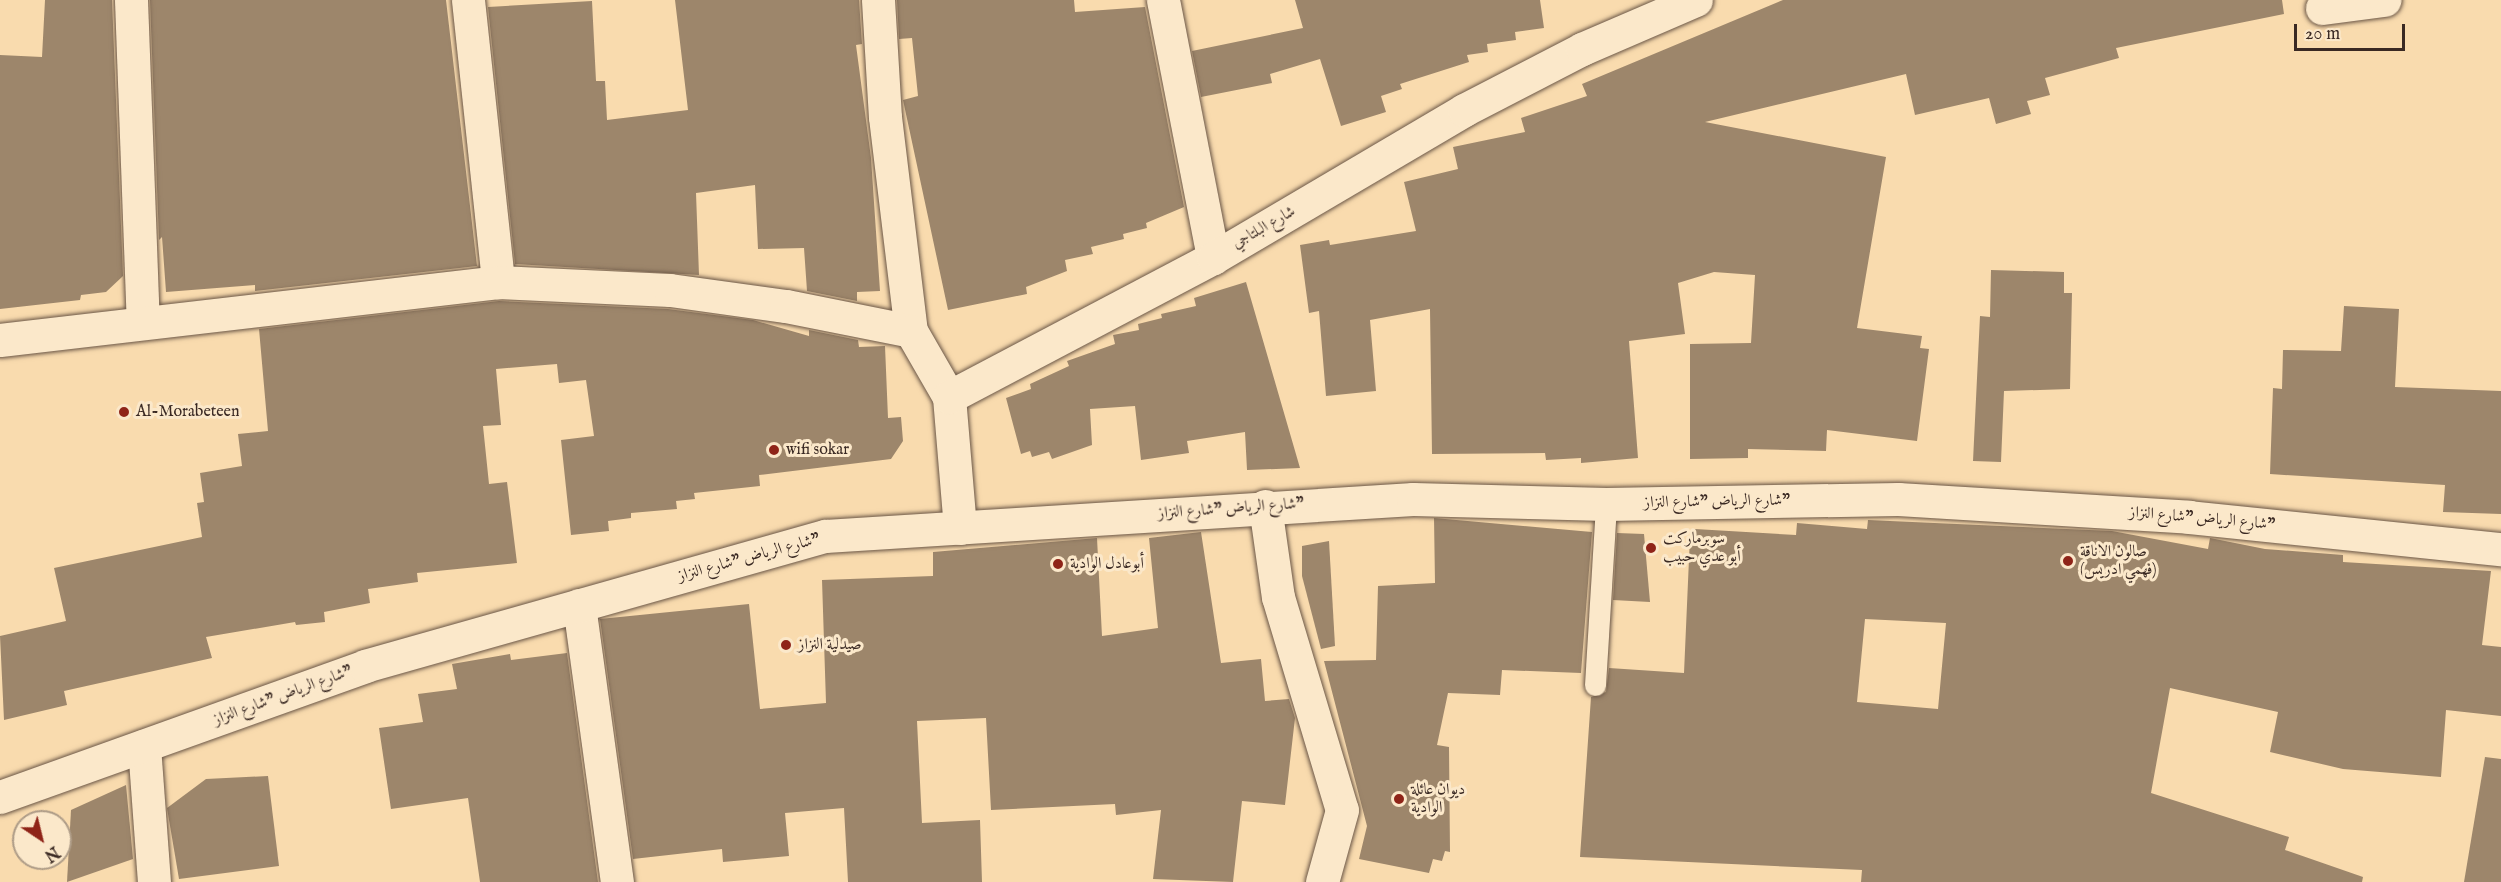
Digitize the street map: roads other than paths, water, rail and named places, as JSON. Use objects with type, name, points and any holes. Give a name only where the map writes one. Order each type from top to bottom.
[{"type":"street","points":[[131,0],[143,321]]},
{"type":"street","points":[[468,0],[498,282]]},
{"type":"street","points":[[878,0],[885,117],[911,331],[949,396],[960,528]]},
{"type":"street","points":[[1163,0],[1213,258]]},
{"type":"street","name":"شارع البلتاجي","points":[[949,396],[1213,258],[1464,110],[1581,49],[1696,0]]},
{"type":"street","points":[[2322,8],[2384,0]]},
{"type":"street","points":[[0,339],[498,282],[670,290],[911,331]]},
{"type":"street","name":"شارع الرياض \"شارع النزاز\"","points":[[0,797],[365,666],[825,536],[1265,506],[1413,499],[1606,504],[1898,499],[2189,517],[2501,549]]},
{"type":"street","points":[[1265,506],[1278,597],[1342,810],[1322,882]]},
{"type":"street","points":[[579,605],[617,882]]},
{"type":"street","points":[[144,746],[154,882]]},
{"type":"lane","points":[[1595,686],[1606,504]]},
{"type":"place","name":"Al-Morabeteen","points":[[124,412]]},
{"type":"place","name":"wifi sokar","points":[[774,450]]},
{"type":"place","name":"سوبرماركت أبو عدي حبيب","points":[[1651,548]]},
{"type":"place","name":"صالون الاناقة (فهمي ادريس)","points":[[2068,561]]},
{"type":"place","name":"أبوعادل الوادية","points":[[1058,564]]},
{"type":"place","name":"صيدلية النزاز","points":[[786,645]]},
{"type":"place","name":"ديوان عائلة الوادية","points":[[1399,799]]}]
